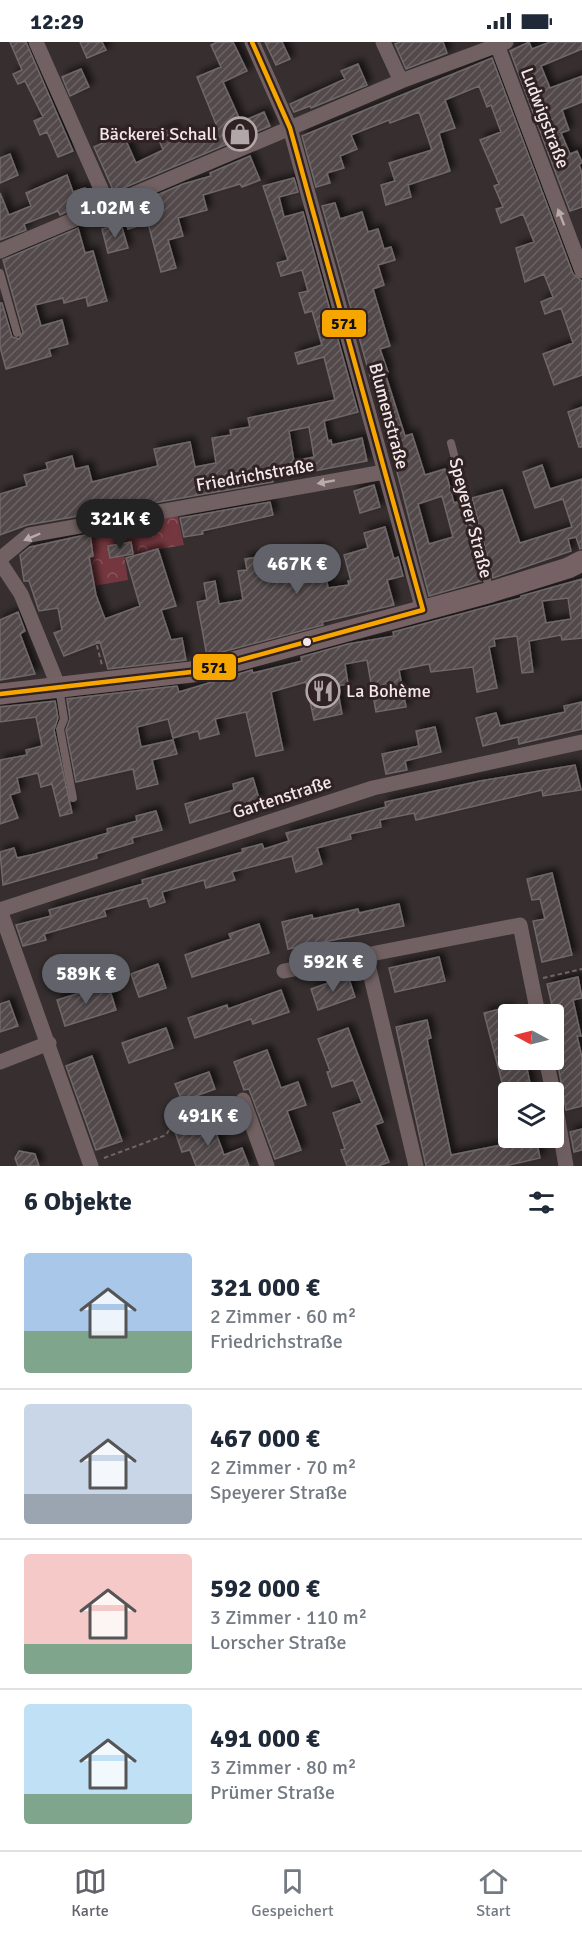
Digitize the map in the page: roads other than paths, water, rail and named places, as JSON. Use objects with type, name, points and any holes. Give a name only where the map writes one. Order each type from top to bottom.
[{"type":"main road","name":"Speyerer Straße","points":[[0,694],[200,671],[491,592],[568,568],[582,561]]},
{"type":"street","points":[[36,42],[109,207]]},
{"type":"street","name":"Blumenstraße","points":[[252,42],[290,128],[423,610]]},
{"type":"street","points":[[383,42],[400,81]]},
{"type":"street","points":[[0,251],[109,207],[400,81],[500,43]]},
{"type":"street","name":"Ludwigstraße","points":[[500,43],[582,272]]},
{"type":"street","name":"Friedrichstraße","points":[[0,560],[30,535],[384,472]]},
{"type":"street","points":[[0,560],[21,594],[59,688]]},
{"type":"street","name":"Gartenstraße","points":[[0,910],[373,788],[582,742]]},
{"type":"street","points":[[0,910],[91,1165]]},
{"type":"street","points":[[284,971],[520,925],[536,1004]]},
{"type":"street","points":[[366,956],[416,1166]]},
{"type":"street","points":[[0,1062],[49,1043]]},
{"type":"street","points":[[243,1100],[267,1166]]},
{"type":"street","points":[[563,1148],[566,1166]]},
{"type":"lane","points":[[0,273],[17,333]]},
{"type":"lane","name":"Speyerer Straße","points":[[451,443],[491,592]]},
{"type":"lane","points":[[59,688],[64,719],[60,729],[73,798]]},
{"type":"place","name":"Bäckerei Schall","points":[[240,134]]},
{"type":"place","name":"La Bohème","points":[[323,691]]}]
